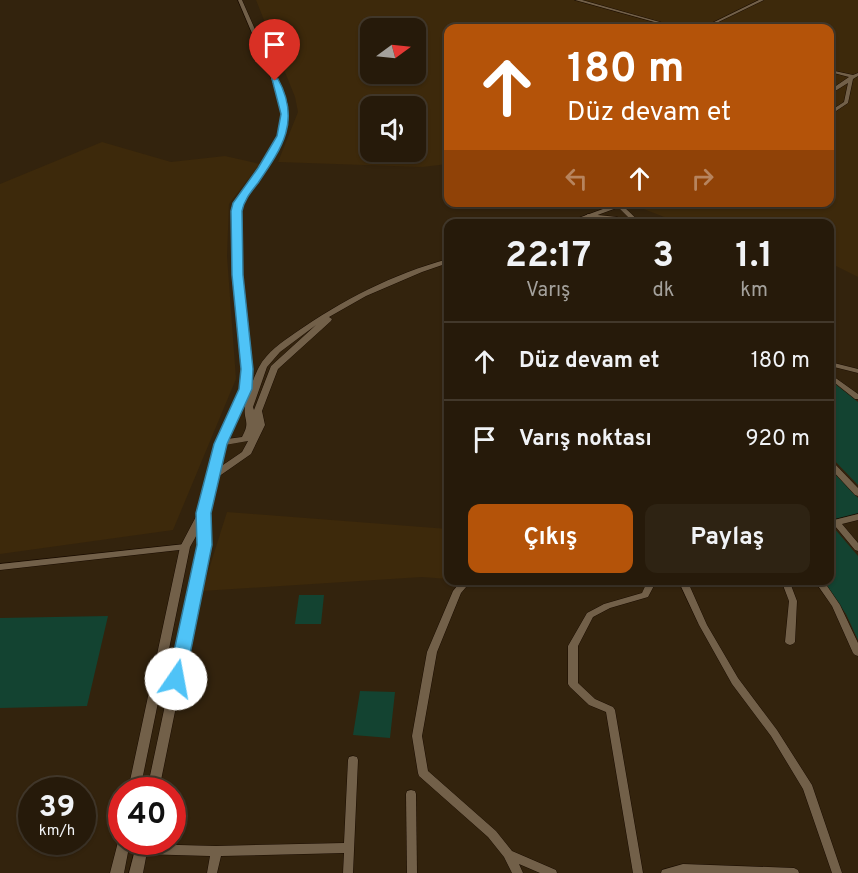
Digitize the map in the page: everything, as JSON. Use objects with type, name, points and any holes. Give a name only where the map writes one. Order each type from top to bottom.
[{"type":"street","points":[[137,777],[185,547],[203,513],[220,444],[246,389],[247,369],[237,275],[236,211],[238,203],[263,168],[281,136],[286,114],[284,102],[240,0]]},
{"type":"street","points":[[577,0],[660,24]]},
{"type":"street","points":[[713,24],[762,0]]},
{"type":"street","points":[[834,72],[854,76]]},
{"type":"street","points":[[834,89],[854,76]]},
{"type":"street","points":[[834,110],[846,103],[854,76]]},
{"type":"street","points":[[579,219],[617,207]]},
{"type":"street","points":[[621,207],[634,219]]},
{"type":"street","points":[[588,216],[617,219]]},
{"type":"street","points":[[220,444],[245,439],[253,422],[249,407],[252,397],[263,367],[277,350],[363,294],[444,262]]},
{"type":"street","points":[[213,476],[246,454],[261,426],[258,411],[274,368],[315,333],[336,311]]},
{"type":"street","points":[[834,365],[858,371]]},
{"type":"street","points":[[260,376],[271,376]]},
{"type":"street","points":[[834,379],[858,397]]},
{"type":"street","points":[[256,386],[267,387]]},
{"type":"street","points":[[252,397],[262,398]]},
{"type":"street","points":[[834,468],[858,493]]},
{"type":"street","points":[[156,777],[204,545],[203,513]]},
{"type":"street","points":[[834,523],[858,517]]},
{"type":"street","points":[[834,524],[858,548]]},
{"type":"street","points":[[0,567],[185,547]]},
{"type":"street","points":[[463,585],[457,591],[432,652],[417,736],[423,773],[492,834],[508,854],[518,873]]},
{"type":"street","points":[[638,873],[610,710],[592,702],[573,684],[573,646],[590,615],[607,606],[645,595],[650,585]]},
{"type":"street","points":[[684,585],[703,625],[735,681],[774,733],[808,788],[837,873]]},
{"type":"street","points":[[788,585],[793,601],[790,642]]},
{"type":"street","points":[[822,585],[836,605],[858,653]]},
{"type":"street","points":[[348,873],[353,760]]},
{"type":"street","points":[[411,794],[412,873]]},
{"type":"street","points":[[186,849],[216,851],[349,848]]},
{"type":"street","points":[[212,873],[216,851]]},
{"type":"street","points":[[508,854],[552,873]]},
{"type":"street","points":[[117,873],[121,855]]},
{"type":"street","points":[[136,873],[140,855]]},
{"type":"street","points":[[666,873],[683,869],[795,873]]},
{"type":"shaded area","points":[[256,0],[858,0],[858,277],[834,265],[834,219],[670,219],[638,207],[834,207],[834,24],[444,24],[444,164],[422,167],[278,162],[298,112],[295,97]]},
{"type":"shaded area","points":[[102,142],[171,162],[225,156],[260,164],[229,204],[227,256],[236,379],[173,530],[0,554],[0,184]]},
{"type":"shaded area","points":[[227,512],[444,529],[444,579],[422,577],[202,591]]},
{"type":"green space","points":[[834,383],[858,402],[858,485],[834,460]]},
{"type":"green space","points":[[834,473],[858,498],[858,514],[834,520]]},
{"type":"green space","points":[[834,528],[858,556],[858,640],[846,614],[826,585],[834,585]]},
{"type":"green space","points":[[299,595],[324,595],[321,624],[295,624]]},
{"type":"green space","points":[[108,616],[87,706],[0,708],[0,618]]},
{"type":"green space","points":[[360,691],[395,692],[390,738],[353,735]]},
{"type":"route","points":[[176,679],[204,545],[203,513],[220,444],[246,389],[247,369],[237,275],[236,211],[238,203],[263,168],[281,136],[286,114],[284,102],[275,81]]}]
